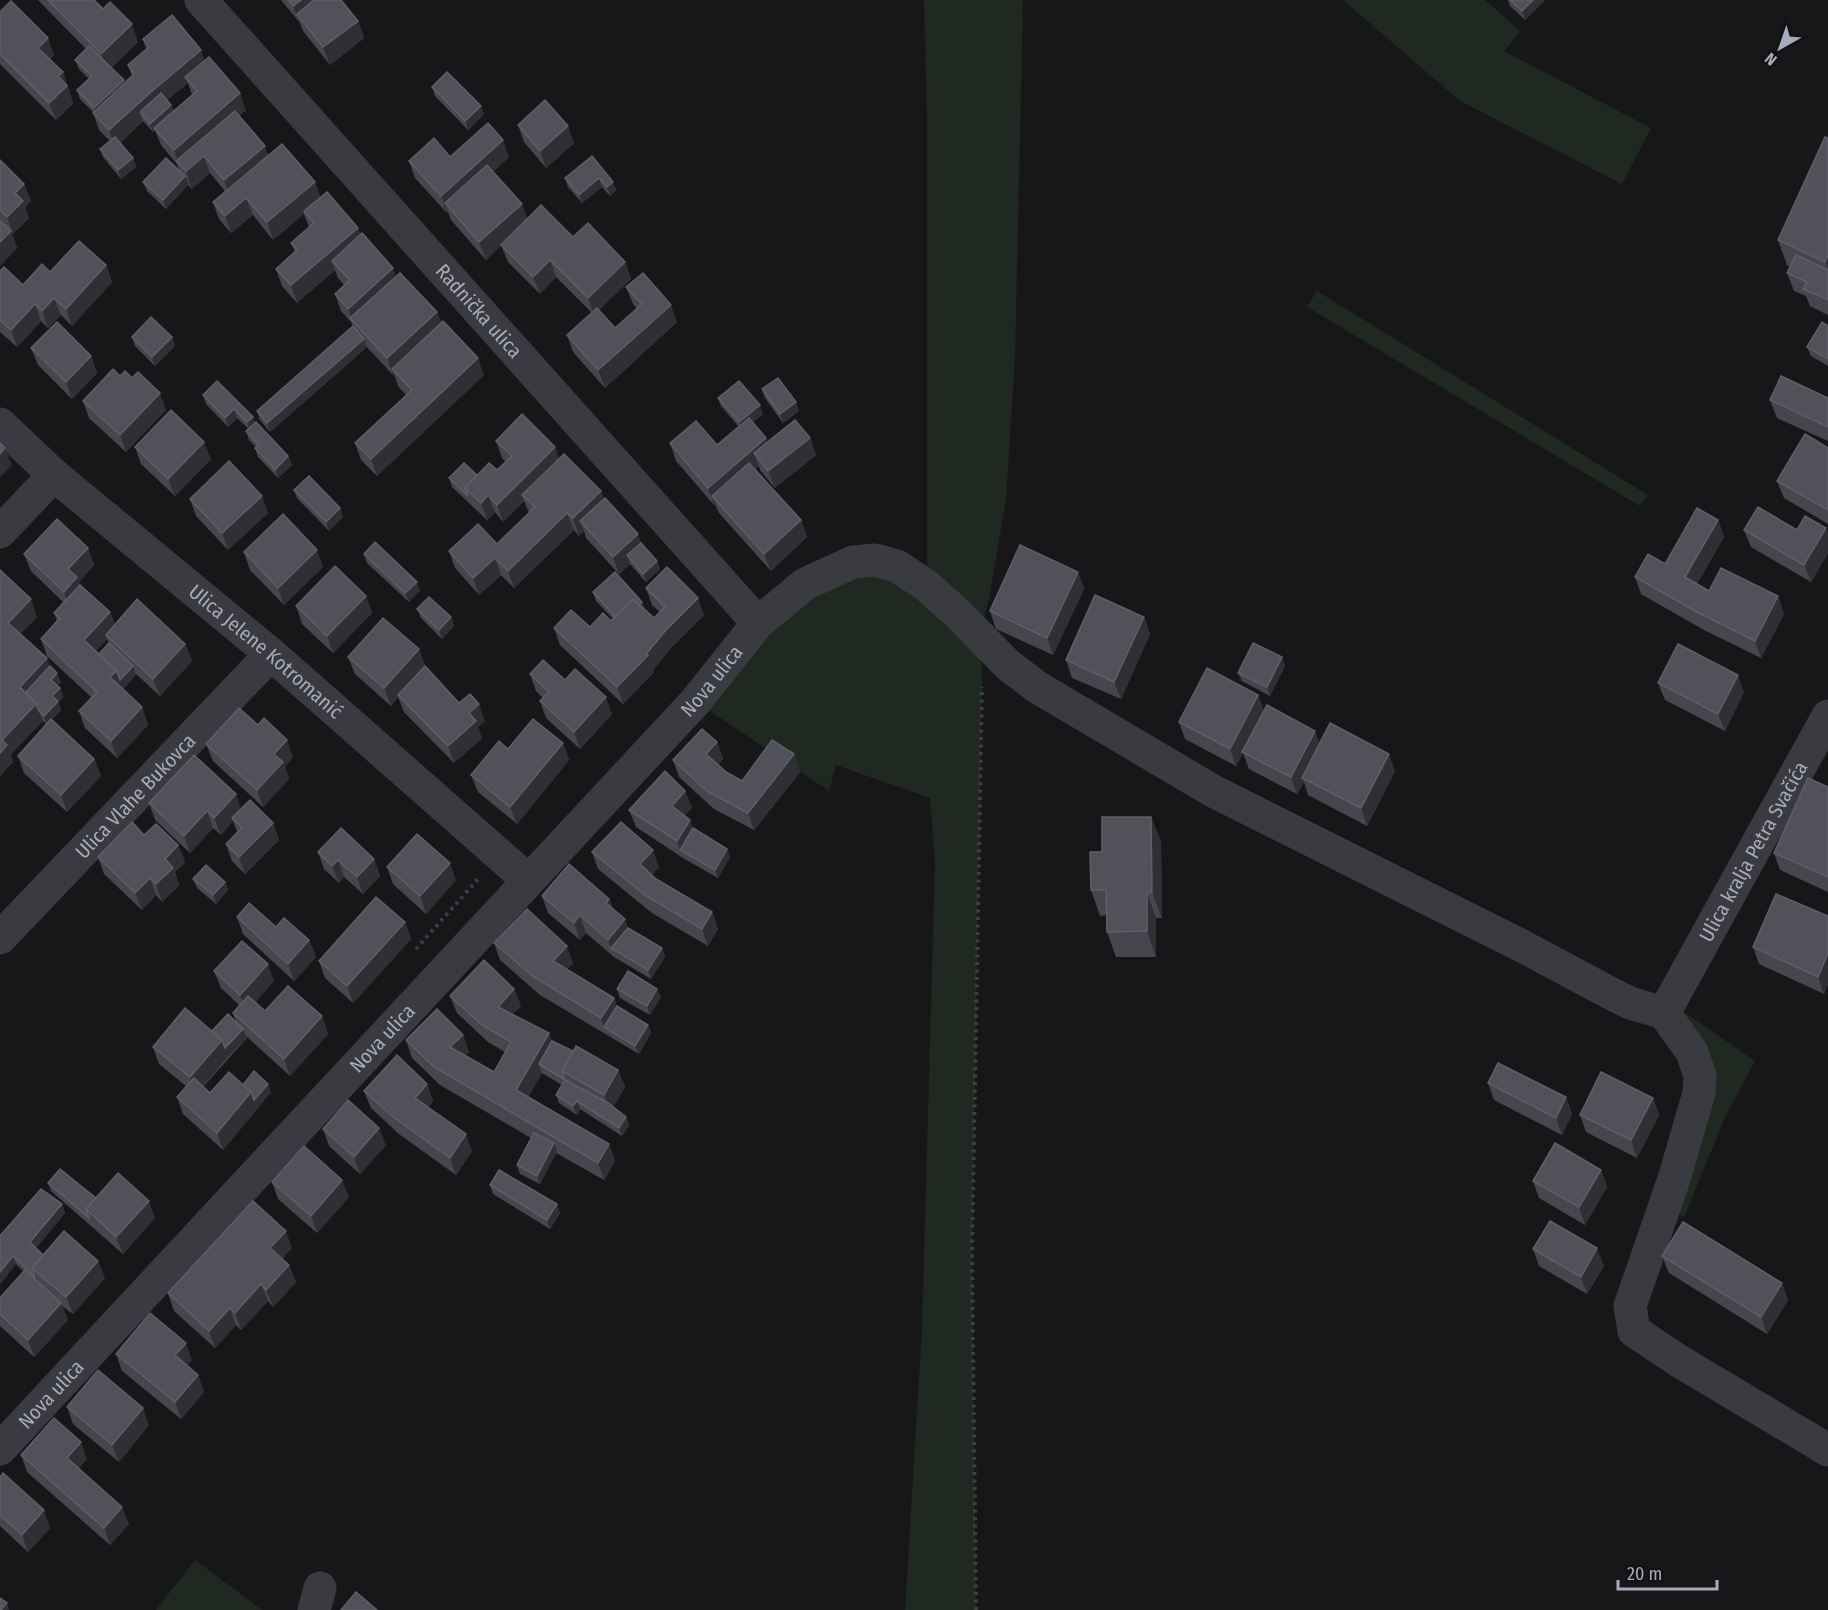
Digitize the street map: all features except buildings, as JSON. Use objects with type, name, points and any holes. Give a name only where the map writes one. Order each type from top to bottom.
[{"type":"street","name":"Radnička ulica","points":[[201,0],[758,623]]},
{"type":"street","name":"Ulica Jelene Kotromanić","points":[[0,424],[54,475],[271,654],[528,880]]},
{"type":"street","points":[[0,532],[54,475]]},
{"type":"street","name":"Nova ulica","points":[[0,1449],[695,702],[758,623],[805,584],[853,562],[875,560],[897,566],[927,586],[1008,665],[1036,687],[1213,791],[1522,946],[1630,1003],[1672,999]]},
{"type":"street","name":"Ulica Vlahe Bukovca","points":[[0,938],[271,654]]},
{"type":"street","name":"Ulica kralja Petra Svačića","points":[[1672,999],[1828,716]]},
{"type":"street","points":[[1672,999],[1700,1076],[1699,1092],[1674,1179],[1630,1306],[1634,1331],[1679,1361],[1828,1450]]},
{"type":"path","points":[[976,1610],[972,1252],[982,683],[980,636]]},
{"type":"shaded area","points":[[924,0],[1023,0],[1015,360],[1006,499],[990,594],[980,636],[982,683],[972,1252],[976,1610],[905,1610],[922,1328],[935,863],[930,798],[836,765],[829,791],[704,707],[782,623],[830,587],[854,576],[878,573],[897,576],[927,586],[927,115]]},
{"type":"shaded area","points":[[1343,0],[1485,0],[1520,31],[1504,51],[1651,128],[1622,184],[1460,101]]},
{"type":"shaded area","points":[[1317,291],[1648,495],[1640,506],[1307,307]]},
{"type":"shaded area","points":[[1670,1002],[1755,1061],[1726,1115],[1684,1217],[1665,1206],[1692,1119]]},
{"type":"shaded area","points":[[195,1560],[262,1610],[156,1610]]}]
